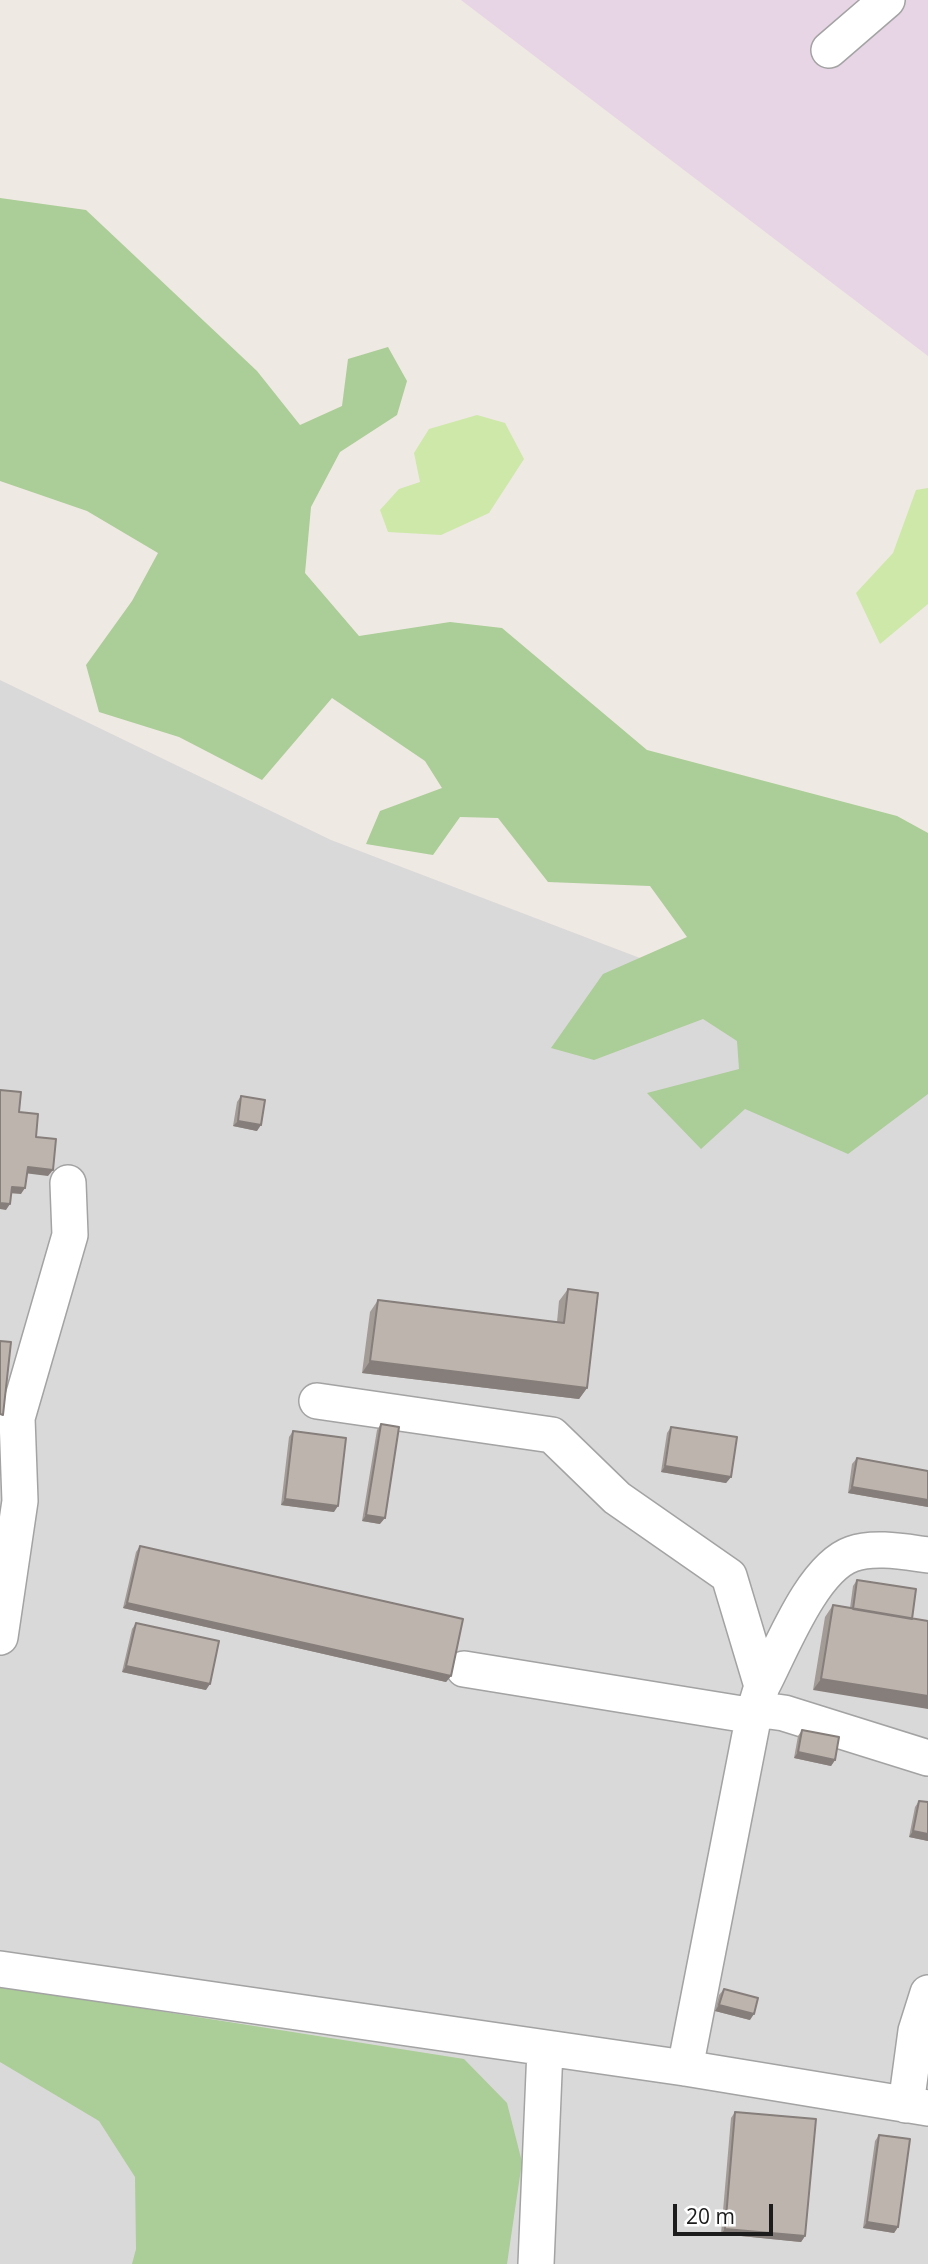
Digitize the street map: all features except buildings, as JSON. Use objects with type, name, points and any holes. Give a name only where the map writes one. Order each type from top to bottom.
[{"type":"street","points":[[829,50],[887,0]]},
{"type":"street","points":[[0,1637],[20,1501],[17,1418],[70,1235],[68,1183]]},
{"type":"street","points":[[317,1401],[552,1434],[617,1497],[729,1576],[757,1704]]},
{"type":"street","points":[[685,2068],[757,1704],[821,1575],[852,1554],[896,1550],[928,1555]]},
{"type":"street","points":[[464,1669],[757,1704],[928,1758]]},
{"type":"street","points":[[0,1969],[685,2068],[917,2106],[916,2031],[928,1993]]},
{"type":"street","points":[[536,2264],[545,2049]]},
{"type":"shaded area","points":[[461,0],[928,0],[928,356]]},
{"type":"shaded area","points":[[0,680],[331,840],[928,1068],[928,2264],[0,2264]]},
{"type":"green space","points":[[0,198],[86,210],[257,371],[300,425],[342,406],[348,359],[388,347],[407,381],[397,415],[340,452],[311,507],[305,573],[359,636],[450,622],[502,628],[647,750],[897,816],[928,833],[928,1094],[848,1154],[745,1109],[701,1149],[647,1093],[739,1069],[737,1041],[703,1019],[594,1060],[551,1048],[603,974],[687,937],[650,886],[548,882],[498,818],[460,817],[433,855],[366,844],[380,811],[442,788],[425,761],[332,698],[262,780],[179,737],[99,712],[86,665],[132,601],[158,553],[87,511],[0,481]]},
{"type":"green space","points":[[477,415],[505,423],[524,459],[489,513],[441,535],[388,532],[380,510],[399,489],[420,482],[414,453],[429,429]]},
{"type":"green space","points":[[928,488],[928,604],[880,644],[856,593],[893,553],[916,490]]},
{"type":"green space","points":[[0,1986],[464,2059],[507,2103],[522,2162],[507,2264],[132,2264],[136,2249],[135,2177],[99,2121],[0,2062]]}]
